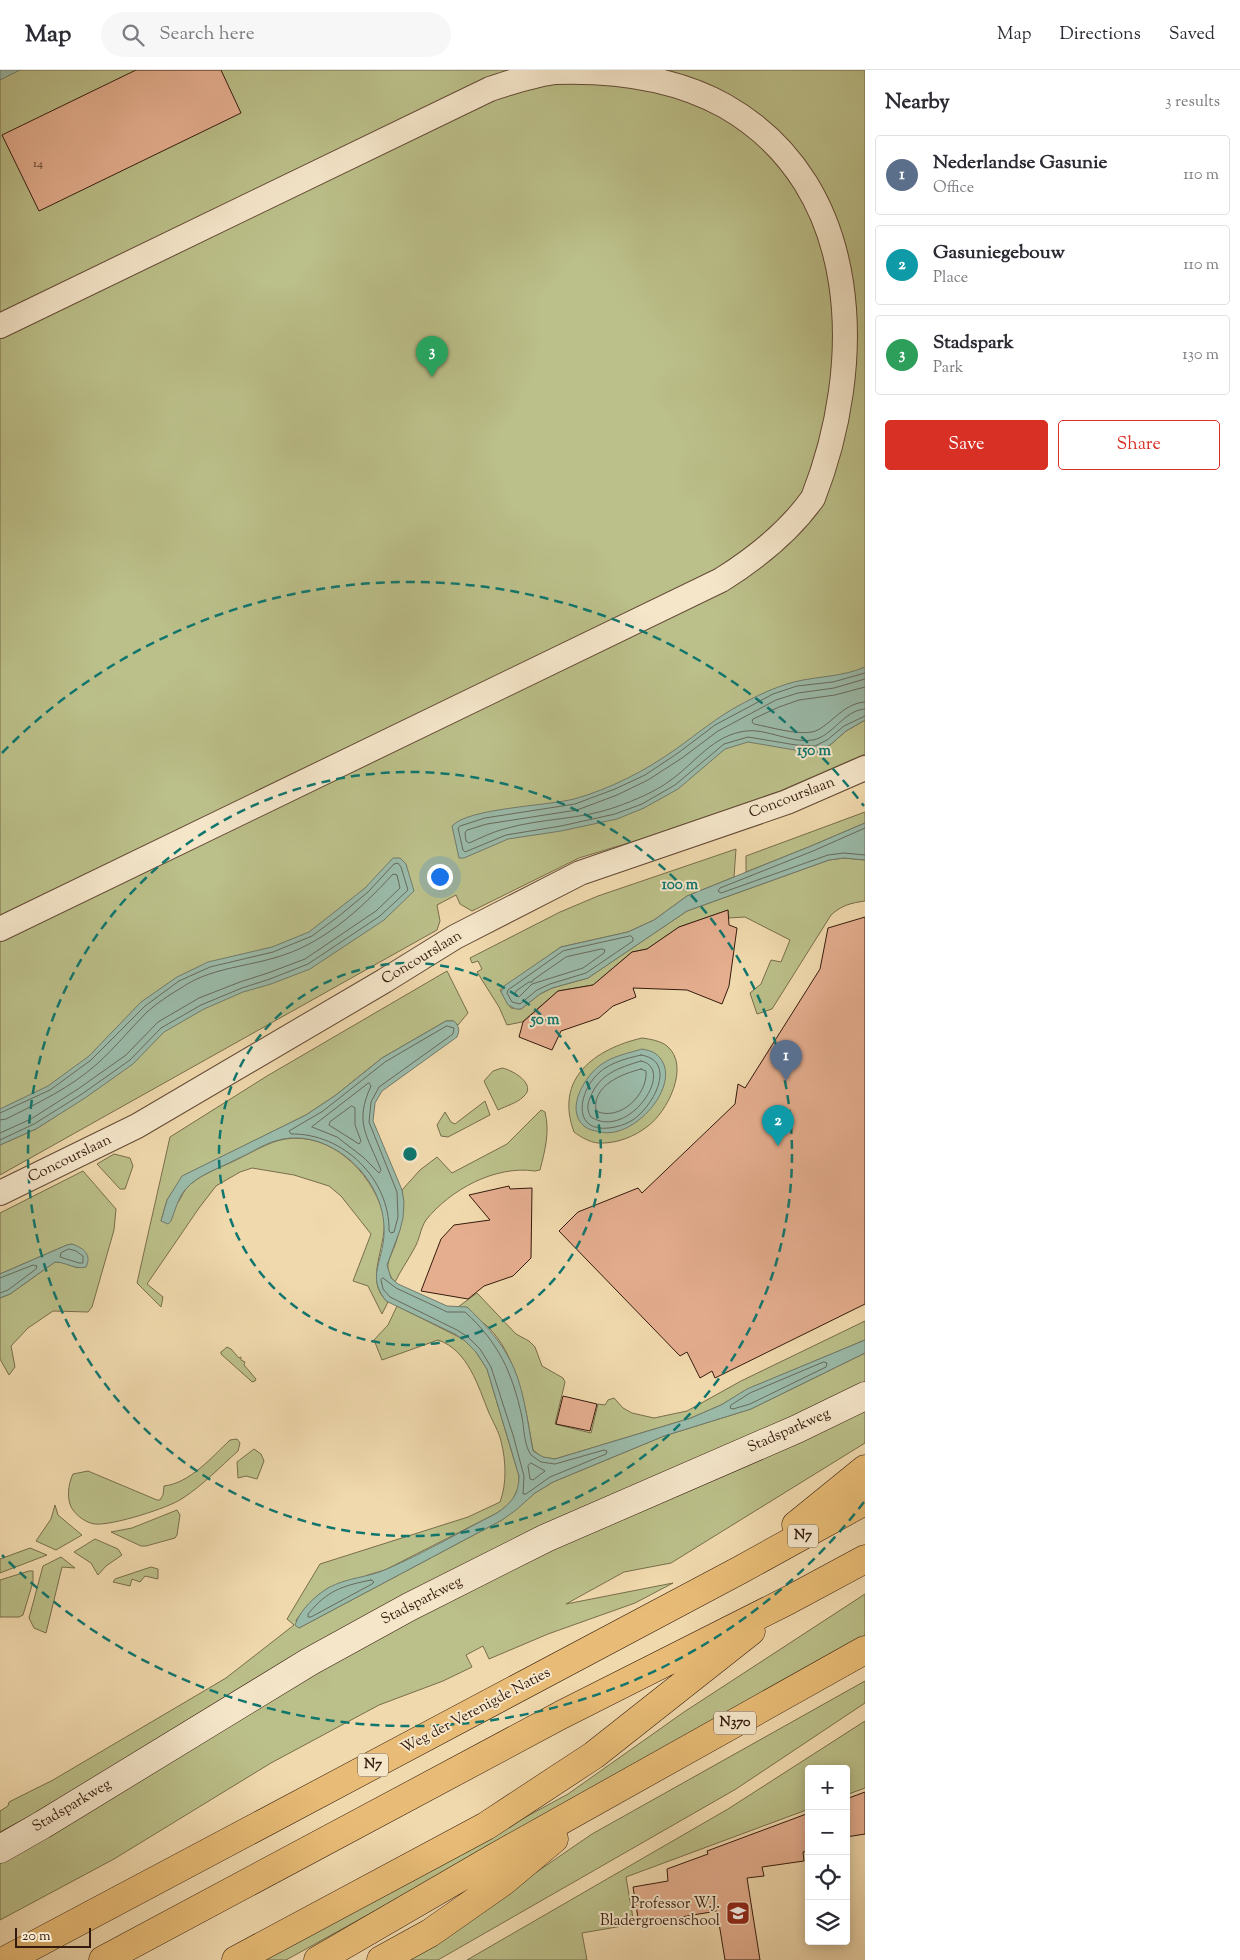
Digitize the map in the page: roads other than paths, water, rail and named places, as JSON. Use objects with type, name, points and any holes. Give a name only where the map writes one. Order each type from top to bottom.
[{"type":"highway","points":[[740,1570],[865,1468]]},
{"type":"highway","name":"Weg der Verenigde Naties","points":[[6,1960],[740,1570],[865,1501]]},
{"type":"highway","points":[[103,1960],[561,1715],[789,1600],[865,1559]]},
{"type":"highway","points":[[236,1960],[486,1826],[594,1755],[789,1600]]},
{"type":"highway","name":"N370","points":[[381,1960],[430,1933],[504,1881],[606,1796],[865,1650]]},
{"type":"highway","points":[[318,1960],[606,1796]]},
{"type":"main road","name":"Stadsparkweg","points":[[0,1849],[309,1662],[409,1607],[546,1538],[797,1429],[865,1396]]},
{"type":"street","points":[[0,326],[490,89],[521,79],[553,72],[586,70],[650,77],[682,86],[704,95],[740,115],[766,134],[789,157],[810,182],[842,238],[852,267],[858,296],[862,327],[862,357],[852,417],[828,473],[812,499],[793,523],[747,563],[714,583],[0,929]]},
{"type":"street","name":"Concourslaan","points":[[0,1193],[137,1126],[384,981],[455,937],[580,873],[787,802],[865,768]]},
{"type":"water","points":[[0,70],[20,70],[0,80]]},
{"type":"water","points":[[865,667],[865,720],[846,731],[830,745],[816,751],[795,750],[748,742],[725,749],[678,789],[644,808],[617,819],[561,831],[508,839],[464,858],[459,858],[452,826],[461,820],[491,811],[574,799],[601,790],[652,765],[722,716],[759,695],[794,682],[839,675]]},
{"type":"water","points":[[865,823],[865,860],[844,858],[829,860],[687,911],[588,978],[552,988],[540,994],[521,1009],[508,1005],[501,992],[504,986],[561,947],[628,932],[654,920],[687,896]]},
{"type":"water","points":[[393,858],[400,858],[406,864],[414,891],[384,920],[310,969],[271,984],[243,992],[204,1009],[164,1032],[133,1064],[85,1098],[36,1129],[0,1145],[0,1109],[48,1086],[89,1056],[141,1002],[177,977],[208,962],[272,947],[309,932],[365,888]]},
{"type":"water","points":[[446,1021],[454,1021],[457,1025],[459,1030],[457,1037],[382,1091],[375,1103],[373,1121],[402,1190],[404,1202],[400,1230],[387,1265],[391,1278],[398,1284],[447,1306],[467,1307],[495,1337],[509,1358],[518,1380],[533,1451],[543,1457],[555,1459],[691,1418],[721,1405],[747,1389],[865,1340],[865,1353],[751,1409],[664,1436],[553,1482],[535,1493],[502,1520],[299,1628],[295,1625],[304,1609],[313,1599],[328,1588],[335,1584],[380,1572],[401,1563],[497,1513],[513,1498],[518,1488],[519,1476],[487,1369],[476,1352],[455,1334],[386,1301],[377,1280],[384,1237],[384,1224],[380,1204],[375,1192],[358,1167],[334,1148],[320,1142],[305,1139],[290,1138],[270,1143],[196,1180],[183,1193],[171,1221],[168,1224],[161,1221],[167,1200],[182,1176],[306,1115],[336,1095],[382,1058]]},
{"type":"water","points":[[642,1049],[655,1053],[664,1065],[665,1078],[661,1092],[653,1105],[629,1127],[615,1132],[601,1132],[584,1126],[578,1119],[576,1111],[577,1102],[584,1084],[590,1076],[606,1061]]},
{"type":"water","points":[[72,1244],[86,1252],[88,1263],[86,1267],[82,1268],[55,1262],[10,1294],[0,1298],[0,1274]]},
{"type":"place","name":"Stadspark","points":[[432,377]]},
{"type":"place","name":"Nederlandse Gasunie","points":[[786,1081]]},
{"type":"place","name":"Gasuniegebouw","points":[[778,1146]]},
{"type":"place","name":"Professor W.J. Bladergroenschool","points":[[738,1913]]}]
